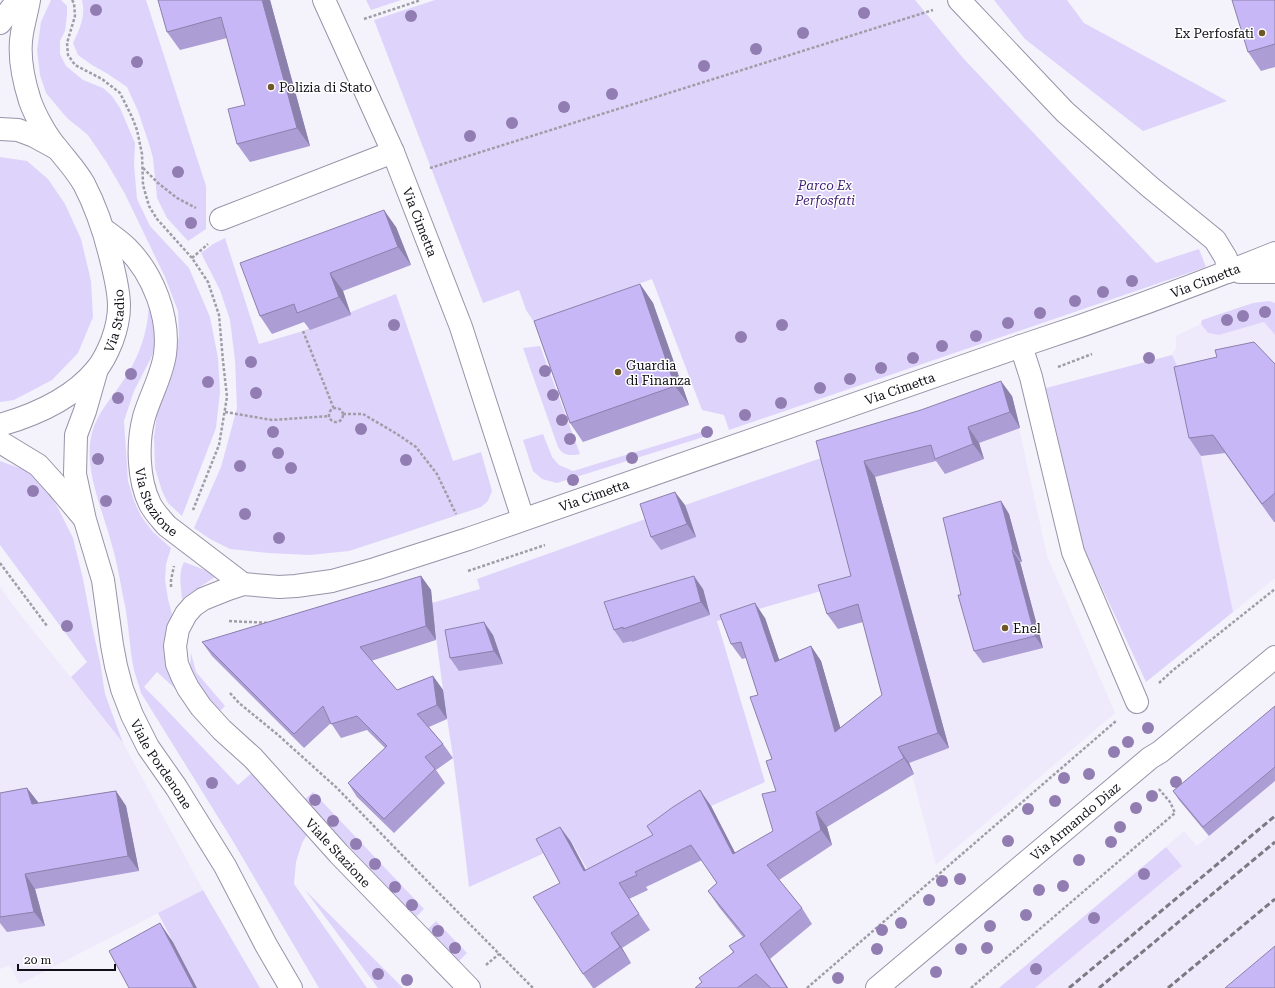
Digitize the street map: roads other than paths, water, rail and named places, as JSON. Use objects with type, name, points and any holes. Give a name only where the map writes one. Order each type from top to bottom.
[{"type":"street","points":[[0,23],[18,0]]},
{"type":"street","name":"Via Stadio","points":[[0,425],[32,414],[49,406],[86,381],[97,369],[108,350],[117,328],[119,306],[116,283],[104,229],[84,184],[70,162],[56,148],[34,111],[26,86],[21,59],[22,34],[29,0]]},
{"type":"street","name":"Via Cimetta","points":[[324,0],[393,152],[461,327],[523,519]]},
{"type":"street","points":[[960,1],[1065,112],[1150,187],[1215,240],[1226,258],[1228,272],[1275,272]]},
{"type":"street","name":"Via Stadio","points":[[0,129],[18,130],[34,136],[56,148]]},
{"type":"street","points":[[221,219],[393,152]]},
{"type":"street","name":"Via Stazione","points":[[104,229],[127,247],[141,265],[152,284],[165,322],[166,342],[164,362],[144,418],[140,434],[141,468],[144,485],[150,504],[161,520],[173,531],[243,584]]},
{"type":"street","name":"Via Cimetta","points":[[243,584],[284,586],[332,581],[370,570],[468,538],[1020,346],[1073,329],[1275,254]]},
{"type":"street","points":[[1020,346],[1031,377],[1073,552],[1137,702]]},
{"type":"street","name":"Viale Pordenone","points":[[97,369],[76,436],[75,474],[85,520],[104,580],[109,626],[116,666],[122,689],[132,715],[156,760],[176,787],[225,866],[266,945],[291,988]]},
{"type":"street","name":"Viale Pordenone","points":[[0,442],[38,465],[85,520]]},
{"type":"street","name":"Viale Stazione","points":[[243,584],[215,594],[193,606],[186,614],[178,629],[175,646],[177,664],[188,688],[209,716],[253,758],[329,844],[469,988]]},
{"type":"street","name":"Via Armando Diaz","points":[[877,988],[1150,758],[1160,752],[1275,657]]},
{"type":"railway","points":[[1069,988],[1275,816]]},
{"type":"railway","points":[[1099,988],[1275,842]]},
{"type":"railway","points":[[1168,988],[1275,899]]},
{"type":"place","name":"Ex Perfosfati","points":[[1262,33]]},
{"type":"place","name":"Polizia di Stato","points":[[271,87]]},
{"type":"place","name":"Guardia di Finanza","points":[[618,372]]},
{"type":"place","name":"Enel","points":[[1005,628]]},
{"type":"park label","name":"Parco Ex Perfosfati","points":[[825,192]]}]
